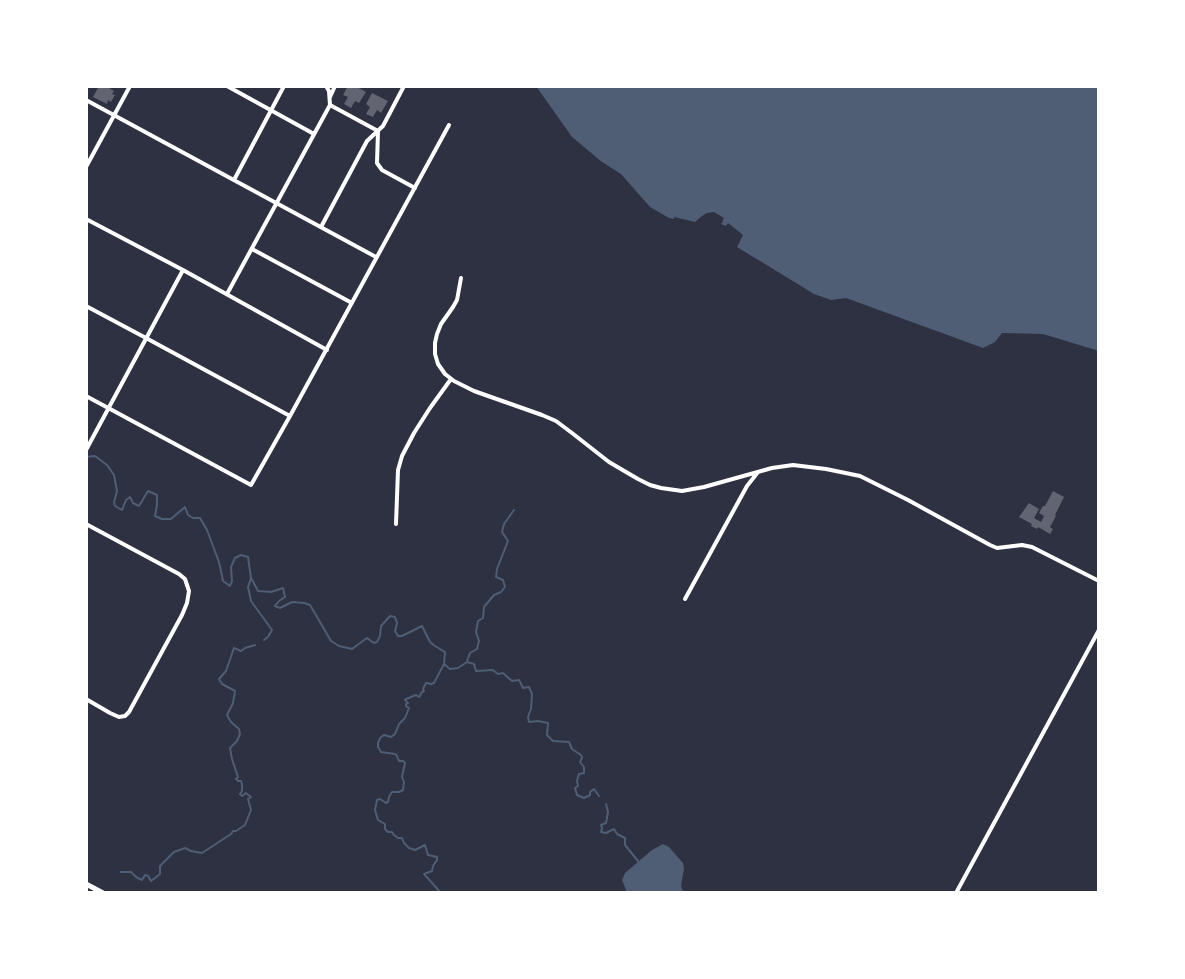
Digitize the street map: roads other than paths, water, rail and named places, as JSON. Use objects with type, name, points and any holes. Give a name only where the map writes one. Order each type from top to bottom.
[{"type":"main road","points":[[86,884],[103,893]]},
{"type":"street","points":[[86,167],[130,86]]},
{"type":"street","points":[[227,86],[314,134]]},
{"type":"street","points":[[234,180],[284,86]]},
{"type":"street","points":[[227,294],[330,105],[330,97],[326,86]]},
{"type":"street","points":[[330,97],[335,86]]},
{"type":"street","points":[[321,227],[367,141],[383,126],[404,86]]},
{"type":"street","points":[[86,100],[376,257]]},
{"type":"street","points":[[330,105],[378,131]]},
{"type":"street","points":[[86,396],[251,485],[327,350],[449,125]]},
{"type":"street","points":[[378,131],[377,163],[382,170],[415,188]]},
{"type":"street","points":[[86,219],[327,350]]},
{"type":"street","points":[[252,249],[352,302]]},
{"type":"street","points":[[86,450],[182,270]]},
{"type":"street","points":[[461,278],[456,300],[441,324],[435,343],[435,354],[438,364],[445,374],[474,391],[542,415],[556,422],[609,462],[638,479],[656,487],[673,490],[692,490],[772,468],[793,465],[860,476],[990,545],[997,548],[1022,544],[1032,547],[1099,582]]},
{"type":"street","points":[[86,306],[290,416]]},
{"type":"street","points":[[396,524],[398,470],[402,456],[414,433],[451,379]]},
{"type":"street","points":[[685,599],[747,486],[758,472]]},
{"type":"street","points":[[86,524],[179,574],[185,579],[189,591],[188,603],[129,712],[125,716],[119,717],[86,699]]},
{"type":"street","points":[[956,893],[1099,630]]},
{"type":"water","points":[[536,86],[1099,86],[1099,351],[1043,334],[1002,333],[995,342],[983,348],[846,298],[831,300],[814,294],[737,247],[743,235],[728,223],[726,226],[721,224],[723,221],[710,216],[695,223],[669,218],[650,207],[621,174],[602,162],[572,137]]},
{"type":"water","points":[[663,844],[669,847],[683,863],[682,893],[626,893],[622,880],[625,873],[652,850]]},
{"type":"waterway","points":[[86,457],[95,456],[107,465],[114,475],[117,491],[114,502],[115,506],[122,510],[126,500],[130,497],[133,503],[139,506],[148,491],[157,495],[155,516],[162,519],[171,519],[185,507],[188,515],[193,518],[200,518],[207,530],[219,562],[223,581],[230,586],[232,581],[231,567],[235,558],[241,555],[248,557],[251,578],[248,587],[251,601],[272,630],[264,640]]},
{"type":"waterway","points":[[467,661],[470,653],[477,649],[479,641],[476,632],[478,621],[483,618],[484,607],[494,595],[501,592],[505,587],[503,580],[496,577],[497,569],[508,541],[502,532],[504,524],[514,510]]},
{"type":"waterway","points":[[251,578],[258,591],[271,592],[283,588],[285,597],[275,606],[280,608],[292,602],[310,605],[331,641],[339,646],[352,649],[367,638],[374,643],[377,642],[381,626],[390,616],[395,617],[397,623],[395,631],[398,636],[402,636],[422,626],[430,642],[445,652],[444,664],[434,683],[426,683],[424,691],[419,697],[416,695],[405,700],[408,703],[406,706],[409,708],[395,734],[391,737],[384,735],[380,738],[378,747],[381,752],[395,754],[399,761],[405,763],[402,777],[404,782],[403,790],[392,792],[388,802],[386,803],[380,799],[377,800],[375,810],[378,820],[385,824],[385,829],[388,832],[392,832],[398,838],[402,838],[409,848],[415,850],[425,845],[428,855],[437,857],[432,871],[424,874],[441,893]]},
{"type":"waterway","points":[[121,872],[131,872],[142,880],[145,875],[151,881],[160,874],[160,866],[174,852],[185,848],[202,853],[233,831],[245,825],[251,810],[248,799],[251,797],[246,793],[242,796],[240,794],[242,784],[241,781],[236,779],[238,777],[230,748],[237,741],[240,734],[239,729],[231,722],[227,715],[233,703],[235,691],[222,684],[219,679],[226,671],[234,648],[241,651],[255,645]]},
{"type":"waterway","points":[[444,664],[450,669],[458,668],[467,662],[474,664],[476,671],[493,670],[498,674],[503,673],[512,681],[519,680],[523,688],[529,687],[532,694],[531,709],[528,717],[529,722],[548,723],[547,735],[553,741],[569,742],[572,749],[581,755],[580,762],[584,767],[584,773],[579,774],[578,786],[575,788],[577,795],[584,798],[590,795],[590,792],[594,789],[599,796]]},
{"type":"waterway","points":[[606,804],[608,812],[606,823],[601,825],[601,832],[606,833],[614,829],[617,834],[625,838],[625,845],[638,861]]}]
